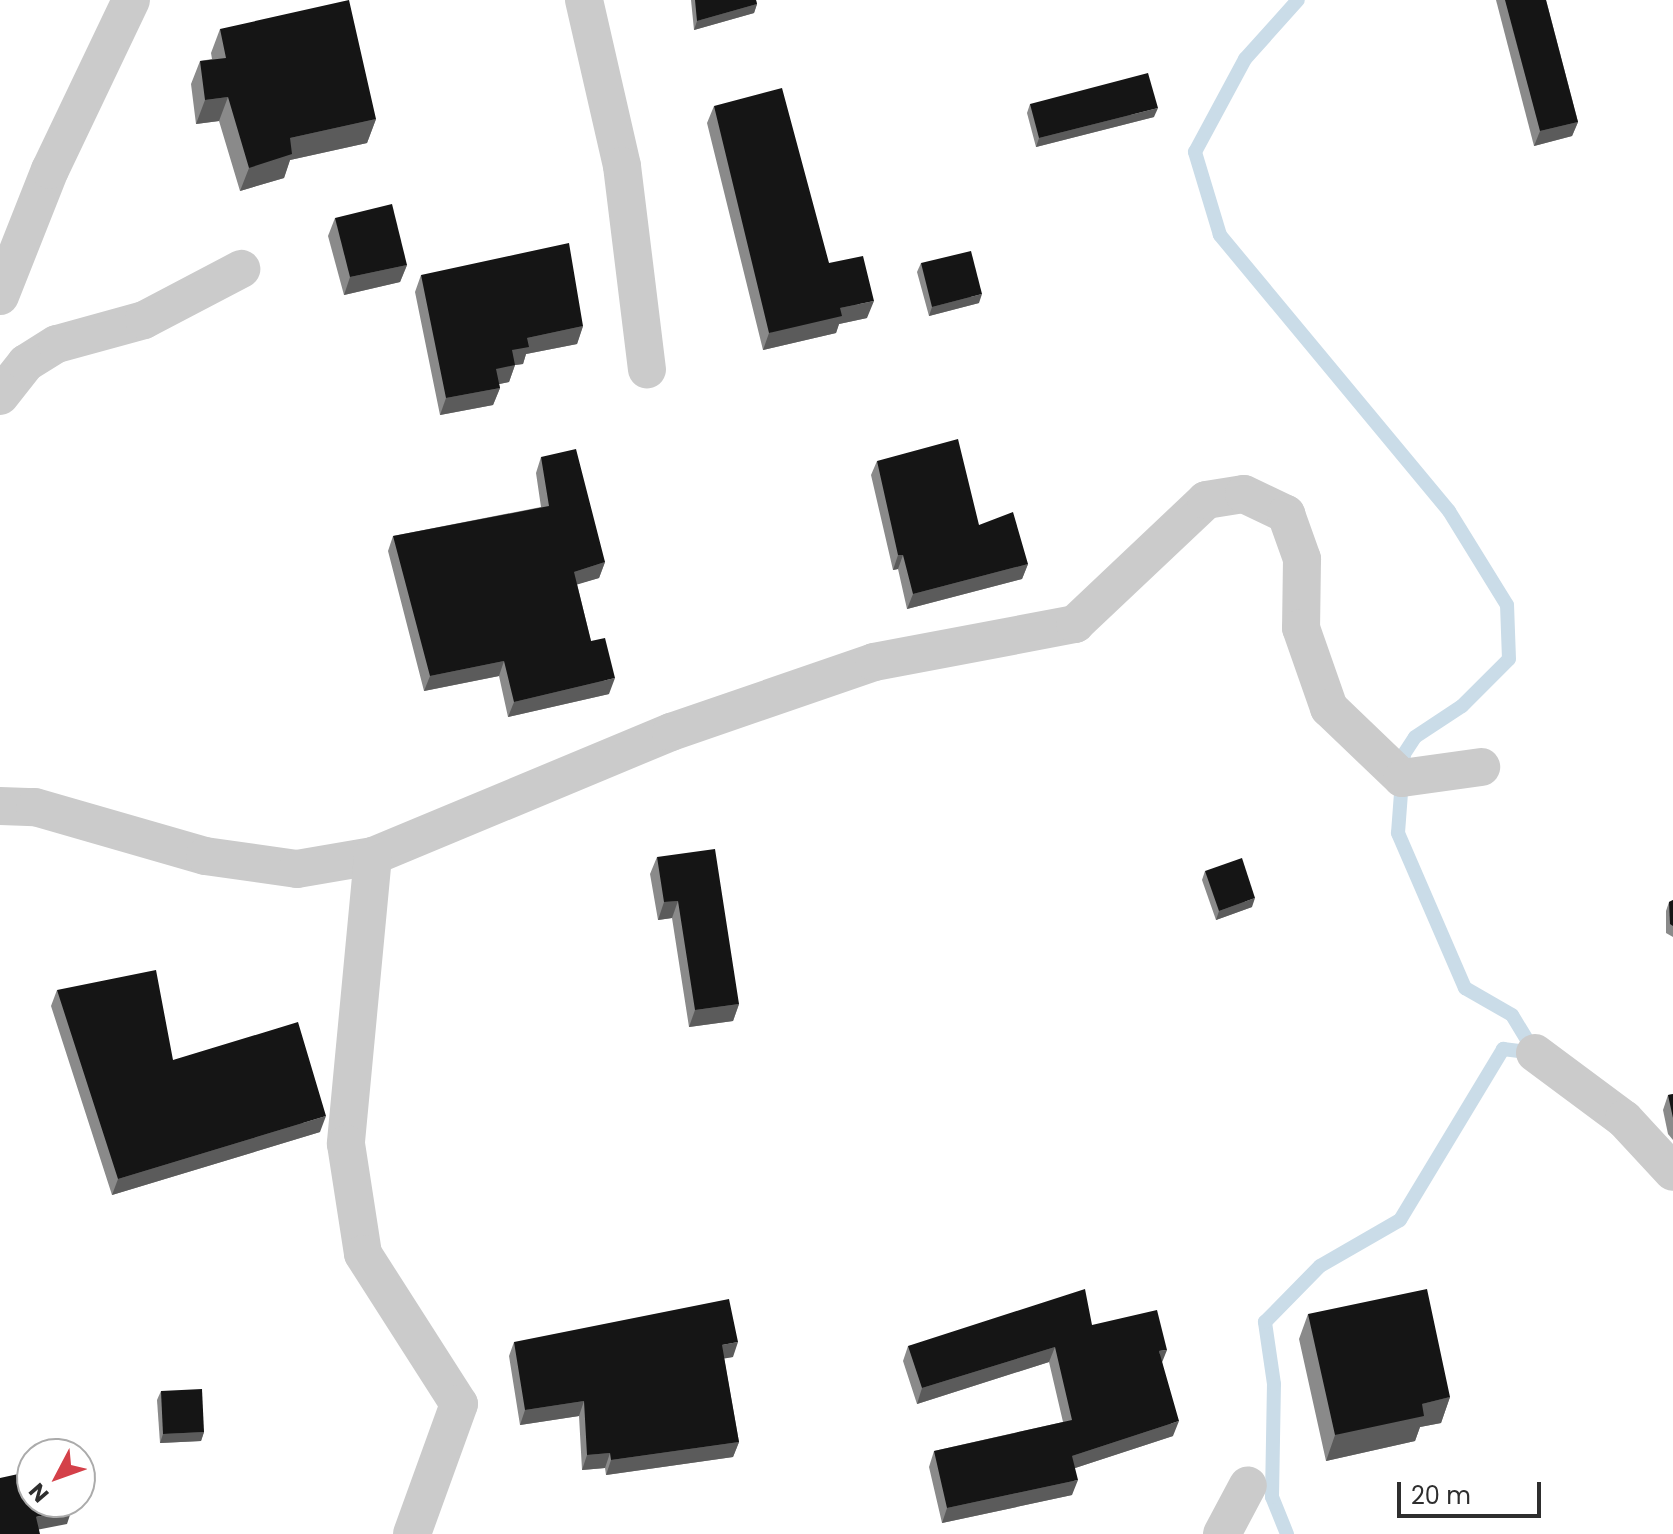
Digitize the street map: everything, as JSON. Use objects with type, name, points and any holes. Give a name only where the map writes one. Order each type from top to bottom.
[{"type":"street","points":[[0,296],[50,170],[131,0]]},
{"type":"street","points":[[584,0],[622,166],[647,369]]},
{"type":"street","points":[[0,396],[26,363],[57,344],[144,320],[241,269]]},
{"type":"street","points":[[0,806],[35,807],[205,856],[282,867],[373,856],[671,732],[874,662],[1075,624],[1206,500],[1244,494],[1286,514],[1302,559],[1301,628],[1329,708],[1402,778],[1481,767]]},
{"type":"street","points":[[373,856],[346,1144],[363,1254],[459,1404],[412,1534]]},
{"type":"street","points":[[1535,1053],[1624,1119],[1673,1172]]},
{"type":"street","points":[[1222,1534],[1248,1485]]},
{"type":"building","points":[[349,0],[376,119],[290,138],[292,154],[249,168],[228,97],[205,100],[200,61],[226,58],[220,29]]},
{"type":"building","points":[[695,0],[756,0],[757,4],[697,21]]},
{"type":"building","points":[[1505,0],[1546,0],[1578,122],[1540,131]]},
{"type":"building","points":[[1148,73],[1158,108],[1039,138],[1030,104]]},
{"type":"building","points":[[782,88],[829,263],[863,256],[874,301],[840,308],[842,316],[769,333],[714,106]]},
{"type":"building","points":[[392,204],[407,265],[350,277],[335,218]]},
{"type":"building","points":[[569,243],[583,326],[527,338],[529,347],[512,350],[515,365],[496,369],[500,388],[446,398],[421,275]]},
{"type":"building","points":[[971,251],[982,294],[932,307],[921,263]]},
{"type":"building","points":[[958,439],[979,525],[1013,512],[1028,564],[913,594],[903,555],[898,555],[877,461]]},
{"type":"building","points":[[576,449],[605,562],[574,572],[591,641],[605,638],[615,678],[514,702],[504,661],[430,676],[393,536],[549,506],[541,457]]},
{"type":"building","points":[[715,849],[739,1004],[695,1010],[678,901],[664,902],[657,857]]},
{"type":"building","points":[[1242,858],[1255,898],[1219,911],[1205,871]]},
{"type":"building","points":[[1673,900],[1673,926],[1670,924],[1669,902]]},
{"type":"building","points":[[156,970],[173,1060],[298,1022],[326,1116],[118,1179],[57,990]]},
{"type":"building","points":[[1673,1094],[1673,1118],[1668,1095]]},
{"type":"building","points":[[1085,1289],[1092,1325],[1157,1310],[1167,1350],[1159,1351],[1179,1421],[1072,1456],[1078,1480],[947,1508],[934,1451],[1072,1420],[1055,1347],[922,1388],[908,1346]]},
{"type":"building","points":[[1427,1289],[1450,1397],[1422,1404],[1424,1416],[1335,1435],[1308,1314]]},
{"type":"building","points":[[729,1299],[738,1342],[722,1345],[739,1442],[611,1460],[610,1453],[587,1455],[584,1401],[525,1410],[514,1342]]},
{"type":"building","points":[[202,1389],[204,1432],[163,1434],[161,1391]]},
{"type":"building","points":[[16,1474],[16,1518],[36,1518],[40,1534],[0,1534],[0,1478]]},
{"type":"waterway","points":[[1287,1534],[1272,1497],[1274,1384],[1265,1322],[1320,1266],[1400,1220],[1503,1049],[1535,1053],[1512,1015],[1465,988],[1398,833],[1404,754],[1415,737],[1462,706],[1509,659],[1507,605],[1449,511],[1220,235],[1195,152],[1245,59],[1298,0]]}]
